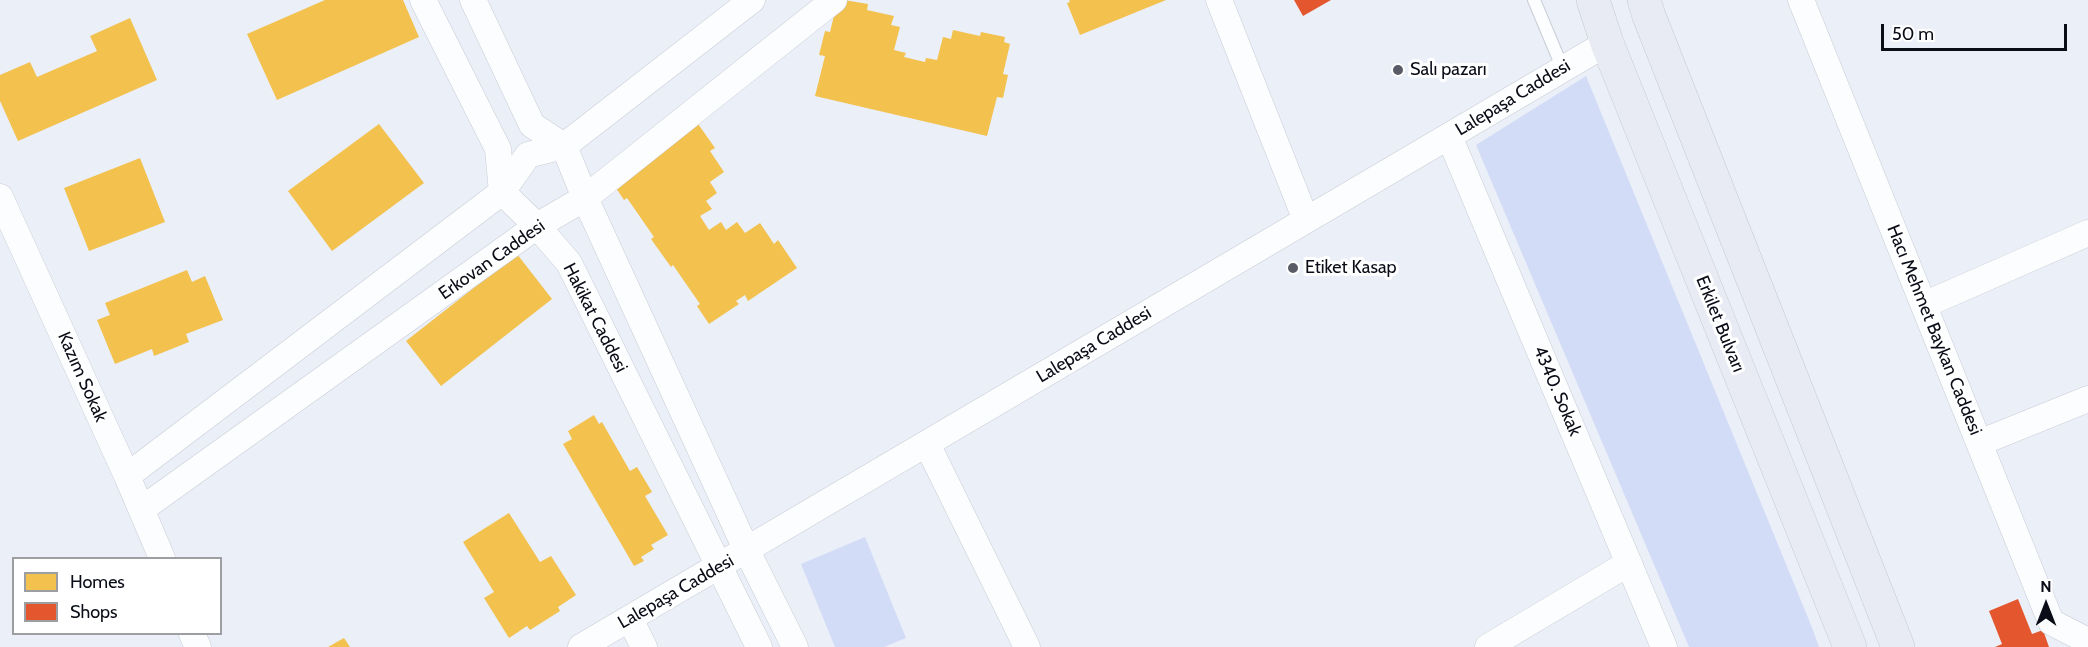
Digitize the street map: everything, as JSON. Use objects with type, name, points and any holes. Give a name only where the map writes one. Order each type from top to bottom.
[{"type":"main road","name":"Erkilet Bulvarı","points":[[1593,0],[1606,43],[1850,647]]},
{"type":"main road","points":[[1644,0],[1898,647]]},
{"type":"street","points":[[423,0],[498,149],[502,192]]},
{"type":"street","points":[[472,0],[532,125],[564,146],[585,198],[747,551],[795,647]]},
{"type":"street","points":[[127,476],[502,192],[528,155],[564,146],[752,0]]},
{"type":"street","name":"Erkovan Caddesi","points":[[142,509],[537,226],[585,198],[834,0]]},
{"type":"street","points":[[1218,0],[1306,220]]},
{"type":"street","name":"Hacı Mehmet Baykan Caddesi","points":[[1801,0],[2051,622],[2088,641]]},
{"type":"street","name":"Lalepaşa Caddesi","points":[[581,647],[1606,43]]},
{"type":"street","name":"4340. Sokak","points":[[1449,136],[1664,647]]},
{"type":"street","name":"Hakikat Caddesi","points":[[502,192],[537,226],[569,263],[759,647]]},
{"type":"street","name":"Kazım Sokak","points":[[0,197],[162,557]]},
{"type":"street","points":[[1924,305],[2088,233]]},
{"type":"street","points":[[1979,442],[2088,399]]},
{"type":"street","points":[[927,444],[1027,647]]},
{"type":"street","points":[[1488,647],[1629,563]]},
{"type":"street","points":[[630,619],[644,647]]},
{"type":"lane","points":[[1534,0],[1563,69]]},
{"type":"shaded area","points":[[1586,76],[1819,647],[1689,647],[1476,145]]},
{"type":"shaded area","points":[[865,537],[906,638],[884,647],[835,647],[801,564]]},
{"type":"building: Homes","points":[[325,0],[403,0],[419,37],[277,100],[247,34]]},
{"type":"building: Homes","points":[[844,0],[868,4],[867,10],[894,16],[891,25],[900,27],[894,50],[906,53],[904,57],[925,62],[926,58],[937,60],[943,37],[951,39],[953,30],[980,36],[981,32],[1005,37],[1004,42],[1010,44],[1003,74],[1008,75],[1003,98],[997,97],[987,136],[815,96],[825,56],[819,55],[825,31],[830,32],[837,3]]},
{"type":"building: Homes","points":[[1069,0],[1166,0],[1080,35],[1067,3],[1070,2]]},
{"type":"building: Homes","points":[[130,18],[157,80],[18,141],[0,101],[0,75],[30,62],[37,77],[97,51],[90,36]]},
{"type":"building: Homes","points":[[696,121],[715,148],[710,151],[724,172],[710,182],[717,193],[706,201],[712,209],[700,216],[709,230],[721,222],[726,230],[737,222],[745,233],[760,223],[774,244],[778,240],[797,268],[748,301],[745,295],[736,301],[739,304],[709,324],[697,306],[700,304],[673,265],[671,267],[651,239],[654,237],[627,198],[624,200],[612,182]]},
{"type":"building: Homes","points":[[379,124],[424,183],[332,251],[288,191]]},
{"type":"building: Homes","points":[[140,158],[165,222],[89,251],[64,188]]},
{"type":"building: Homes","points":[[517,254],[552,299],[441,386],[406,341]]},
{"type":"building: Homes","points":[[187,270],[192,282],[205,276],[223,320],[186,334],[189,342],[154,356],[152,349],[115,364],[97,320],[110,315],[105,303]]},
{"type":"building: Homes","points":[[594,415],[599,424],[602,422],[630,471],[637,467],[652,492],[645,496],[668,535],[651,545],[654,549],[641,557],[644,561],[634,566],[563,444],[572,439],[568,431]]},
{"type":"building: Homes","points":[[509,513],[540,562],[551,556],[576,595],[558,607],[560,611],[530,630],[527,626],[509,638],[484,598],[494,592],[463,542]]},
{"type":"building: Homes","points":[[344,638],[350,647],[328,647]]},
{"type":"building: Shops","points":[[1294,0],[1331,0],[1303,16]]},
{"type":"building: Shops","points":[[2018,599],[2032,634],[2043,630],[2049,647],[1995,647],[2002,644],[1989,611]]},
{"type":"place","name":"Salı pazarı","points":[[1398,70]]},
{"type":"place","name":"Etiket Kasap","points":[[1293,268]]}]
